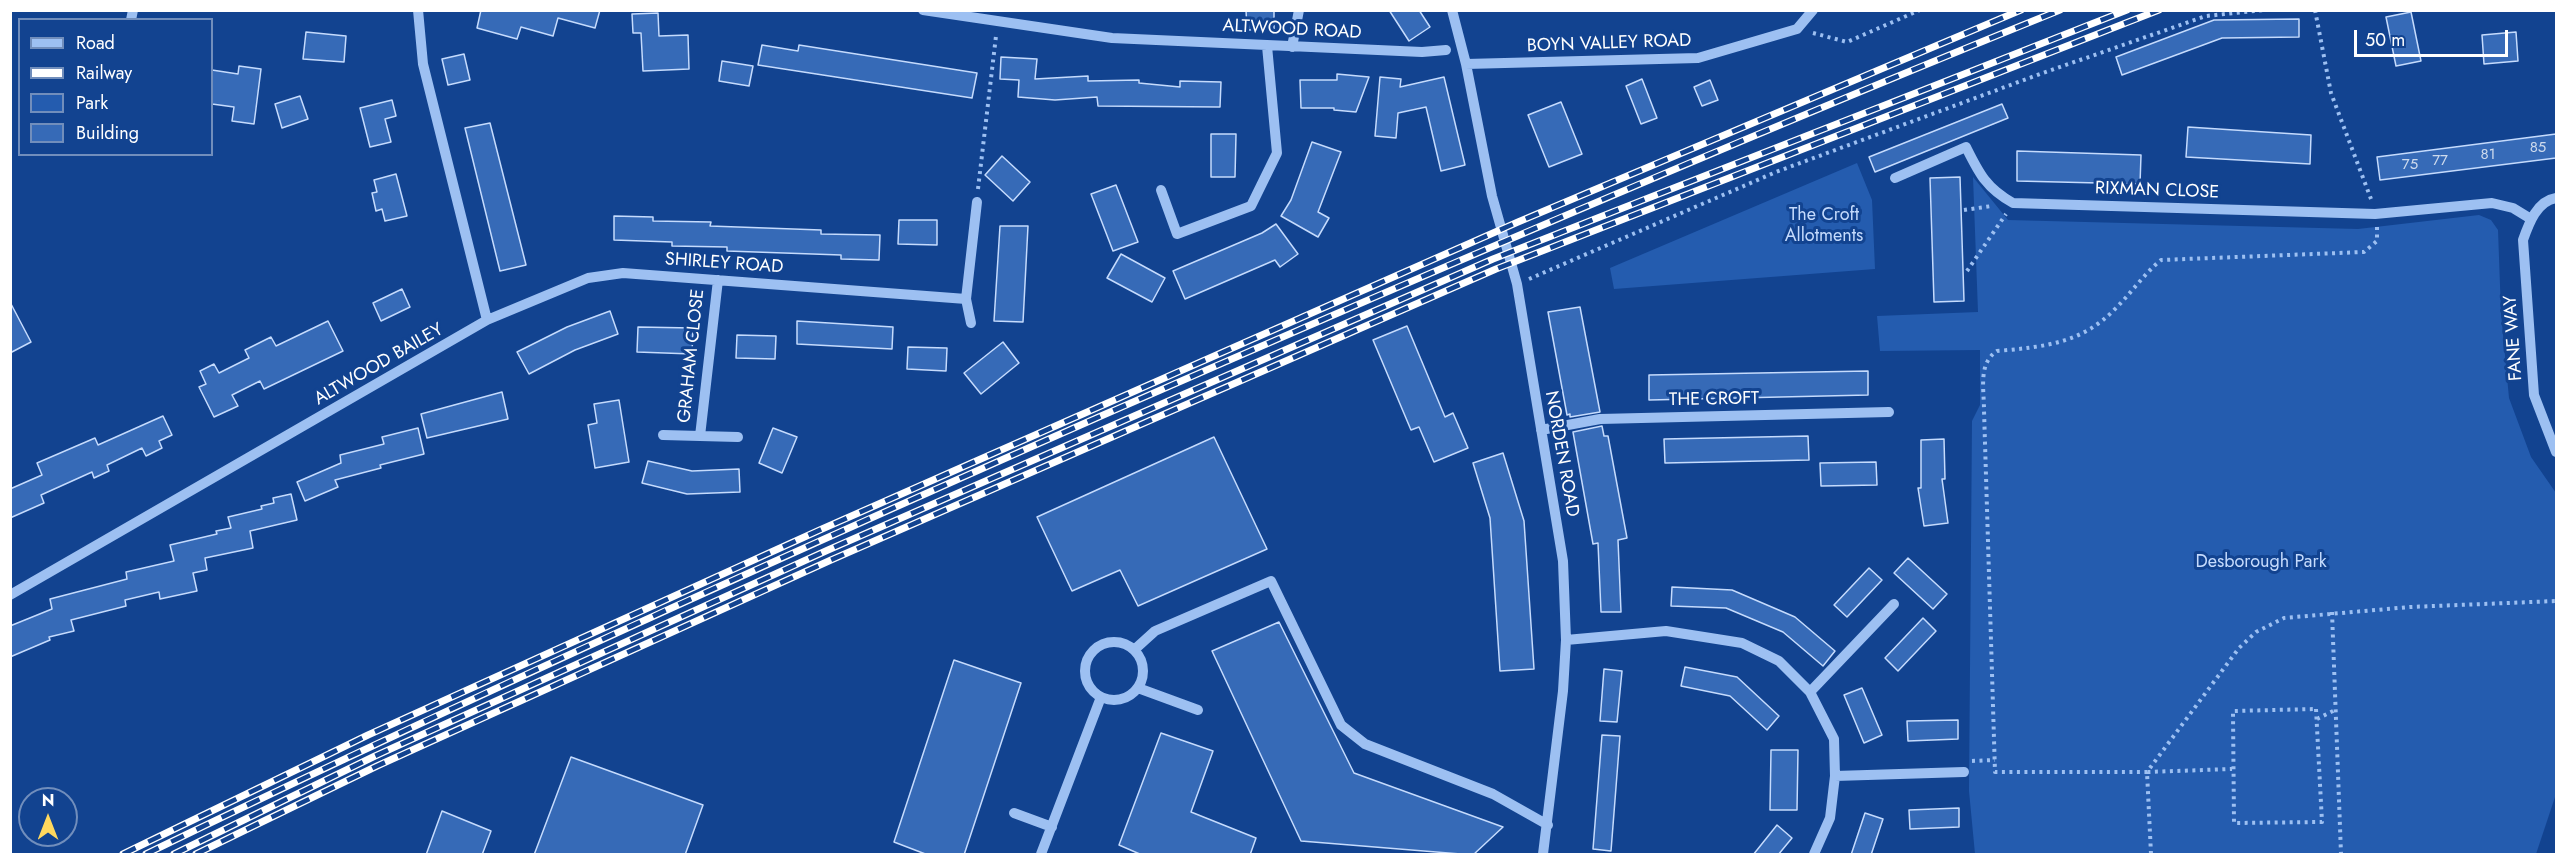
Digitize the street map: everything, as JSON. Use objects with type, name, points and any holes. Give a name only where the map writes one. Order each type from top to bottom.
[{"type":"street","points":[[418,10],[423,64],[487,320]]},
{"type":"street","name":"ALTWOOD ROAD","points":[[923,10],[1112,38],[1422,52],[1446,50]]},
{"type":"street","points":[[1292,47],[1299,10]]},
{"type":"street","name":"NORDEN ROAD","points":[[1452,10],[1466,64],[1492,196],[1517,284],[1563,561],[1566,640],[1543,855]]},
{"type":"street","points":[[1797,29],[1813,10]]},
{"type":"street","name":"BOYN VALLEY ROAD","points":[[1466,64],[1698,58],[1797,29]]},
{"type":"street","points":[[1161,190],[1177,234],[1251,206],[1277,153],[1267,46]]},
{"type":"street","points":[[1895,178],[1965,147],[1983,181],[2000,196],[2013,203]]},
{"type":"street","points":[[2375,214],[2492,203],[2513,208],[2530,219],[2548,199],[2556,198]]},
{"type":"street","points":[[971,323],[966,299],[977,202]]},
{"type":"street","name":"RIXMAN CLOSE","points":[[2013,203],[2375,214]]},
{"type":"street","name":"FANE WAY","points":[[2530,219],[2523,240],[2534,395],[2556,452]]},
{"type":"street","name":"SHIRLEY ROAD","points":[[487,320],[588,278],[623,273],[966,299]]},
{"type":"street","name":"GRAHAM CLOSE","points":[[700,436],[718,280]]},
{"type":"street","name":"ALTWOOD BAILEY","points":[[10,596],[487,320]]},
{"type":"street","name":"THE CROFT","points":[[1541,430],[1600,419],[1889,412]]},
{"type":"street","name":"GRAHAM CLOSE","points":[[663,435],[738,437]]},
{"type":"street","points":[[1134,650],[1155,631],[1271,581],[1341,725],[1365,744],[1493,794],[1548,825]]},
{"type":"street","points":[[1810,692],[1894,604]]},
{"type":"street","points":[[1566,640],[1666,631],[1742,643],[1779,662],[1810,692],[1834,740],[1835,776],[1830,818],[1814,855]]},
{"type":"street","points":[[1110,642],[1120,642],[1134,650],[1143,666],[1142,679],[1138,688],[1127,697],[1118,700],[1101,697],[1093,692],[1086,682],[1086,663],[1090,654],[1110,642]]},
{"type":"street","points":[[1138,688],[1198,710]]},
{"type":"street","points":[[1041,855],[1101,697]]},
{"type":"street","points":[[1835,776],[1963,767]]},
{"type":"street","points":[[1014,813],[1052,827]]},
{"type":"path","points":[[1797,29],[1847,42],[1920,10]]},
{"type":"path","points":[[1517,284],[1776,172],[2040,74],[2206,16],[2264,10]]},
{"type":"path","points":[[2232,769],[2147,772],[1995,772],[1984,368],[1989,357],[1997,351],[2068,341],[2092,329],[2115,309],[2161,260],[2364,252],[2376,241],[2375,214],[2331,93],[2315,10]]},
{"type":"path","points":[[977,202],[996,36]]},
{"type":"path","points":[[1967,271],[2013,203]]},
{"type":"path","points":[[2151,855],[2147,772],[2225,666],[2256,632],[2284,618],[2332,612],[2556,602]]},
{"type":"path","points":[[2332,612],[2341,855]]},
{"type":"path","points":[[2316,709],[2322,822],[2234,823],[2232,769],[2233,711],[2316,709]]},
{"type":"path","points":[[2317,719],[2336,710]]},
{"type":"path","points":[[1963,767],[1995,760]]},
{"type":"green space","name":"The Croft Allotments","points":[[1857,163],[1872,200],[1875,269],[1614,289],[1610,268]]},
{"type":"green space","name":"Desborough Park","points":[[1973,177],[2008,220],[2358,229],[2479,215],[2491,220],[2498,230],[2501,313],[2509,398],[2531,457],[2556,493],[2556,794],[2536,854],[1975,854],[1969,791],[1972,421],[1980,405],[1980,350],[1880,351],[1877,316],[1978,312]]},
{"type":"building","points":[[481,10],[600,10],[595,28],[558,18],[553,36],[521,27],[517,39],[477,28]]},
{"type":"building","points":[[1246,10],[1274,10],[1274,29],[1247,30]]},
{"type":"building","points":[[1389,10],[1419,10],[1430,27],[1409,41]]},
{"type":"building","points":[[2411,12],[2421,61],[2396,66],[2386,17]]},
{"type":"building","points":[[658,13],[659,36],[688,35],[689,69],[643,71],[641,33],[633,33],[632,14]]},
{"type":"building","points":[[2299,19],[2299,37],[2222,38],[2122,75],[2116,57],[2214,20]]},
{"type":"building","points":[[306,32],[346,36],[344,62],[303,59]]},
{"type":"building","points":[[2516,32],[2518,61],[2484,64],[2482,35]]},
{"type":"building","points":[[762,45],[798,51],[799,45],[977,73],[972,98],[758,65]]},
{"type":"building","points":[[464,54],[470,80],[448,85],[442,59]]},
{"type":"building","points":[[1001,57],[1037,59],[1035,79],[1088,76],[1088,81],[1139,80],[1139,83],[1180,87],[1180,81],[1221,82],[1220,107],[1098,106],[1097,97],[1055,100],[1018,97],[1019,80],[1000,79]]},
{"type":"building","points":[[722,61],[753,66],[749,86],[719,81]]},
{"type":"building","points":[[239,66],[261,69],[254,124],[232,121],[234,107],[213,104],[213,70],[238,74]]},
{"type":"building","points":[[1337,74],[1369,77],[1356,112],[1334,110],[1334,108],[1301,108],[1300,80],[1337,80]]},
{"type":"building","points":[[1380,77],[1401,79],[1400,87],[1444,77],[1465,165],[1441,171],[1426,107],[1398,113],[1396,138],[1375,136]]},
{"type":"building","points":[[1642,79],[1657,118],[1641,124],[1626,86]]},
{"type":"building","points":[[1710,80],[1718,100],[1702,106],[1694,87]]},
{"type":"building","points":[[300,96],[308,119],[282,128],[275,104]]},
{"type":"building","points":[[392,100],[396,116],[385,119],[391,142],[370,147],[360,108]]},
{"type":"building","points":[[1561,102],[1582,154],[1549,167],[1528,115]]},
{"type":"building","points":[[2002,104],[2008,118],[1875,172],[1869,157]]},
{"type":"building","points":[[490,123],[526,265],[500,271],[465,128]]},
{"type":"building","points":[[2188,127],[2311,135],[2310,164],[2186,157]]},
{"type":"building","points":[[1211,134],[1236,134],[1235,177],[1211,177]]},
{"type":"building","points":[[2556,134],[2556,158],[2380,180],[2377,157]]},
{"type":"building","points":[[1312,142],[1341,152],[1318,212],[1329,218],[1318,237],[1281,216],[1291,200]]},
{"type":"building","points":[[2017,151],[2141,155],[2140,184],[2017,181]]},
{"type":"building","points":[[1002,156],[1030,182],[1013,201],[985,175]]},
{"type":"building","points":[[396,174],[407,216],[385,221],[382,209],[376,211],[372,193],[377,192],[374,180]]},
{"type":"building","points":[[1960,177],[1964,301],[1934,302],[1930,178]]},
{"type":"building","points":[[1116,185],[1138,242],[1113,251],[1091,194]]},
{"type":"building","points":[[614,216],[653,217],[653,221],[711,222],[710,226],[821,230],[821,234],[880,235],[879,260],[841,259],[841,255],[727,251],[727,247],[672,246],[672,242],[614,240]]},
{"type":"building","points":[[899,220],[937,220],[937,245],[898,244]]},
{"type":"building","points":[[1276,224],[1298,254],[1280,267],[1275,260],[1185,299],[1173,271],[1262,233]]},
{"type":"building","points":[[1000,226],[1028,226],[1023,322],[994,321]]},
{"type":"building","points":[[1121,254],[1165,278],[1152,302],[1107,278]]},
{"type":"building","points":[[402,289],[410,307],[381,321],[373,303]]},
{"type":"building","points":[[10,302],[31,342],[10,353]]},
{"type":"building","points":[[1580,307],[1600,412],[1570,417],[1570,414],[1567,415],[1548,312]]},
{"type":"building","points":[[610,311],[618,334],[575,350],[529,374],[517,352],[567,327]]},
{"type":"building","points":[[328,321],[343,351],[264,389],[260,381],[232,395],[238,406],[214,417],[199,387],[206,384],[200,371],[214,364],[219,373],[249,358],[245,350],[271,337],[276,346]]},
{"type":"building","points":[[797,321],[893,327],[892,349],[797,344]]},
{"type":"building","points":[[1407,326],[1445,417],[1453,413],[1468,448],[1434,462],[1419,427],[1411,430],[1373,340]]},
{"type":"building","points":[[638,327],[693,328],[692,354],[637,352]]},
{"type":"building","points":[[737,335],[776,336],[775,359],[736,358]]},
{"type":"building","points":[[1003,342],[1019,363],[981,394],[964,373]]},
{"type":"building","points":[[908,347],[947,348],[946,371],[907,369]]},
{"type":"building","points":[[1868,371],[1868,395],[1649,400],[1649,375]]},
{"type":"building","points":[[502,392],[508,419],[427,438],[421,414]]},
{"type":"building","points":[[619,400],[629,462],[595,468],[588,425],[597,423],[594,404]]},
{"type":"building","points":[[163,416],[172,435],[159,441],[162,448],[146,456],[142,448],[107,465],[109,471],[94,478],[92,472],[41,495],[44,503],[10,518],[10,489],[42,475],[37,463],[95,438],[98,445]]},
{"type":"building","points":[[1602,426],[1604,436],[1608,436],[1627,538],[1618,540],[1621,612],[1601,612],[1598,543],[1593,544],[1573,432]]},
{"type":"building","points":[[418,428],[424,454],[335,480],[338,487],[305,501],[297,482],[341,463],[340,455],[384,444],[382,437]]},
{"type":"building","points":[[773,428],[797,437],[782,473],[759,463]]},
{"type":"building","points":[[1808,436],[1809,460],[1665,463],[1664,439]]},
{"type":"building","points":[[1214,437],[1267,549],[1138,606],[1120,570],[1072,591],[1037,517]]},
{"type":"building","points":[[1944,439],[1945,479],[1942,479],[1948,523],[1924,526],[1918,488],[1921,488],[1921,440]]},
{"type":"building","points":[[1503,453],[1524,521],[1534,669],[1500,671],[1490,518],[1473,463]]},
{"type":"building","points":[[648,461],[692,471],[739,469],[740,492],[687,494],[642,483]]},
{"type":"building","points":[[1876,462],[1877,485],[1821,486],[1820,463]]},
{"type":"building","points":[[291,494],[297,520],[250,531],[253,548],[205,558],[207,570],[193,573],[197,591],[160,599],[159,592],[125,600],[126,606],[71,620],[74,631],[49,637],[50,640],[10,657],[10,626],[52,609],[50,599],[127,579],[126,572],[174,561],[170,545],[217,534],[216,531],[231,528],[228,517],[262,509],[261,506],[274,503],[273,498]]},
{"type":"building","points":[[1908,558],[1947,594],[1933,609],[1894,573]]},
{"type":"building","points":[[1869,568],[1882,580],[1847,617],[1834,605]]},
{"type":"building","points":[[1672,587],[1732,590],[1795,617],[1835,651],[1823,666],[1783,632],[1726,608],[1671,606]]},
{"type":"building","points":[[1923,618],[1936,631],[1898,671],[1885,658]]},
{"type":"building","points":[[1279,622],[1354,773],[1503,827],[1473,855],[1301,841],[1212,651]]},
{"type":"building","points":[[954,660],[1021,683],[964,855],[928,855],[894,842]]},
{"type":"building","points":[[1685,667],[1737,677],[1779,716],[1767,730],[1730,696],[1681,686]]},
{"type":"building","points":[[1604,669],[1622,671],[1617,722],[1600,721]]},
{"type":"building","points":[[1862,688],[1882,735],[1864,743],[1844,695]]},
{"type":"building","points":[[1958,720],[1958,739],[1908,741],[1907,721]]},
{"type":"building","points":[[1161,733],[1213,751],[1191,812],[1256,838],[1250,855],[1142,855],[1119,845]]},
{"type":"building","points":[[1602,735],[1620,736],[1611,851],[1593,849]]},
{"type":"building","points":[[1771,750],[1798,750],[1797,810],[1770,810]]},
{"type":"building","points":[[571,757],[703,805],[685,855],[534,855]]},
{"type":"building","points":[[1959,808],[1959,827],[1910,829],[1909,810]]},
{"type":"building","points":[[442,811],[491,831],[482,855],[426,855]]},
{"type":"building","points":[[1865,813],[1883,819],[1871,855],[1851,855]]},
{"type":"building","points":[[1777,825],[1792,838],[1778,855],[1753,855]]},
{"type":"railway","points":[[123,854],[368,735],[822,529],[1518,222],[2021,10]]},
{"type":"railway","points":[[146,854],[622,630],[1101,416],[1579,210],[2060,10]]},
{"type":"railway","points":[[174,854],[375,756],[828,550],[1493,259],[2127,10]]},
{"type":"railway","points":[[196,854],[377,766],[831,560],[1496,269],[2159,10]]}]
